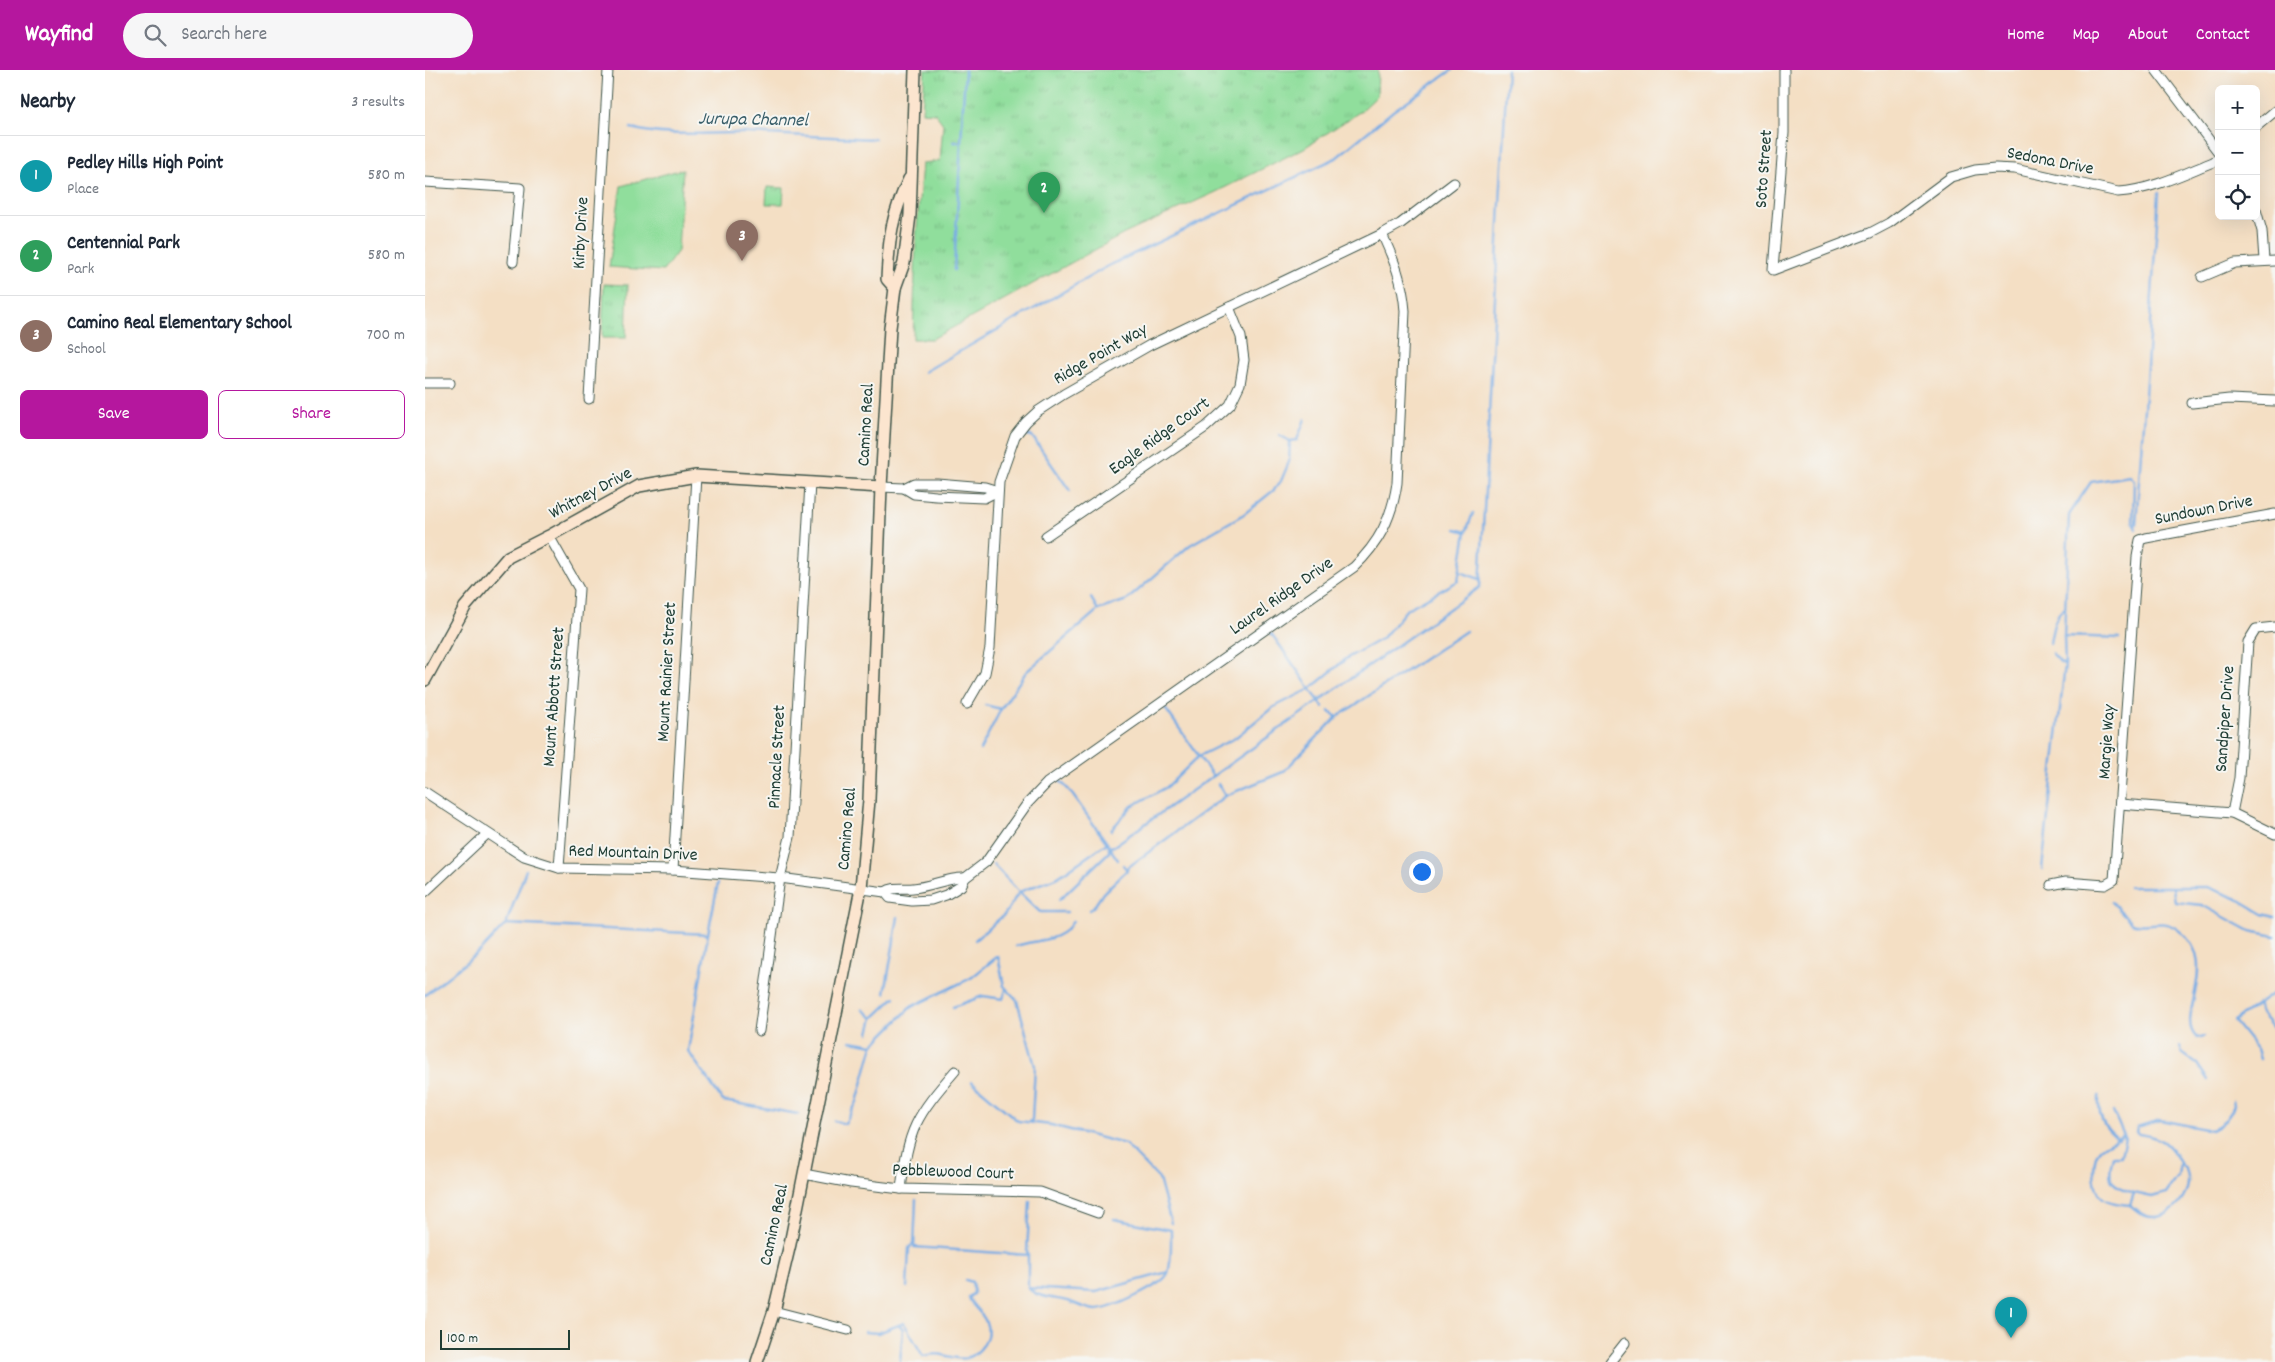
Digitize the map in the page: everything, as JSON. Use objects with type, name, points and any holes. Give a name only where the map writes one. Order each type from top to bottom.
[{"type":"main road","name":"Camino Real","points":[[757,1362],[774,1311],[791,1244],[861,888],[869,800],[881,487],[890,328],[895,288],[904,263],[910,215],[915,70]]},
{"type":"main road","name":"Camino Real","points":[[895,288],[887,278],[891,224],[910,175]]},
{"type":"main road","name":"Whitney Drive","points":[[425,680],[465,607],[508,556],[549,536],[639,486],[696,476],[881,487]]},
{"type":"street","name":"Kirby Drive","points":[[589,399],[608,70]]},
{"type":"street","name":"Soto Street","points":[[1773,270],[1784,133],[1784,70]]},
{"type":"street","points":[[2156,70],[2215,147]]},
{"type":"street","points":[[2260,124],[2275,111]]},
{"type":"street","name":"Sedona Drive","points":[[1773,270],[1870,233],[1889,222],[1951,177],[1975,170],[2015,169],[2118,192],[2131,191],[2157,183],[2215,161]]},
{"type":"street","points":[[425,182],[520,188],[513,262]]},
{"type":"street","name":"Ridge Point Way","points":[[967,704],[985,673],[989,655],[998,492],[1001,472],[1015,436],[1038,411],[1149,345],[1382,234],[1400,224],[1454,182]]},
{"type":"street","points":[[2259,220],[2262,231],[2263,260]]},
{"type":"street","name":"Laurel Ridge Drive","points":[[861,888],[885,892],[894,900],[922,901],[939,898],[961,886],[965,878],[986,862],[1027,804],[1047,783],[1354,567],[1369,552],[1381,536],[1394,504],[1397,484],[1405,310],[1400,274],[1382,234]]},
{"type":"street","points":[[2202,278],[2235,263],[2263,260],[2275,261]]},
{"type":"street","name":"Eagle Ridge Court","points":[[1046,536],[1207,427],[1230,405],[1240,384],[1245,360],[1241,337],[1229,307]]},
{"type":"street","points":[[425,383],[450,383]]},
{"type":"street","points":[[2192,403],[2229,399],[2275,400]]},
{"type":"street","name":"Mount Rainier Street","points":[[673,870],[696,476]]},
{"type":"street","name":"Pinnacle Street","points":[[759,1031],[780,878],[789,838],[810,483]]},
{"type":"street","name":"Whitney Drive","points":[[905,488],[914,483],[937,483],[985,487],[998,492]]},
{"type":"street","points":[[935,496],[937,483]]},
{"type":"street","name":"Whitney Drive","points":[[881,487],[905,488],[914,494],[935,496],[984,498],[998,492]]},
{"type":"street","name":"Sundown Drive","points":[[2140,540],[2275,514]]},
{"type":"street","name":"Mount Abbott Street","points":[[549,536],[579,589],[559,868]]},
{"type":"street","name":"Margie Way","points":[[2051,885],[2066,882],[2105,885],[2115,880],[2137,557],[2140,540]]},
{"type":"street","name":"Sandpiper Drive","points":[[2232,813],[2239,778],[2248,642],[2256,629],[2275,627]]},
{"type":"street","name":"Red Mountain Drive","points":[[425,792],[525,857],[559,868],[673,870],[780,878],[861,888]]},
{"type":"street","points":[[2120,804],[2232,813],[2275,834]]},
{"type":"street","points":[[425,892],[487,834]]},
{"type":"street","name":"Laurel Ridge Drive","points":[[885,892],[891,888],[914,888],[933,885],[956,877],[965,878]]},
{"type":"street","points":[[933,885],[939,898]]},
{"type":"street","points":[[901,1189],[905,1153],[917,1119],[955,1071]]},
{"type":"street","name":"Pebblewood Court","points":[[804,1174],[851,1183],[901,1189],[1040,1192],[1098,1213]]},
{"type":"street","points":[[774,1311],[848,1330]]},
{"type":"street","points":[[1610,1362],[1625,1343]]},
{"type":"green space","points":[[925,70],[1378,70],[1377,96],[1361,111],[1304,148],[1216,192],[1124,234],[932,339],[913,339],[916,239],[922,163],[940,161],[943,124],[935,113],[922,112]]},
{"type":"green space","points":[[683,169],[678,251],[663,271],[609,267],[621,186]]},
{"type":"green space","points":[[767,187],[784,188],[783,204],[766,204]]},
{"type":"green space","points":[[604,284],[628,285],[626,338],[602,338]]},
{"type":"waterway","name":"Jurupa Channel","points":[[954,270],[965,70]]},
{"type":"waterway","points":[[924,372],[1110,265],[1336,158],[1393,111],[1452,70]]},
{"type":"waterway","points":[[1118,860],[1109,847],[1114,846],[1480,587],[1507,70]]},
{"type":"waterway","name":"Jurupa Channel","points":[[631,128],[673,134],[745,133],[875,139]]},
{"type":"waterway","name":"Jurupa Channel","points":[[954,142],[961,142]]},
{"type":"waterway","points":[[2136,525],[2159,193]]},
{"type":"waterway","points":[[1001,709],[1026,672],[1098,610],[1127,600],[1190,545],[1244,514],[1274,490],[1281,481],[1289,462],[1290,441],[1297,440],[1305,419]]},
{"type":"waterway","points":[[1027,435],[1032,436],[1070,491]]},
{"type":"waterway","points":[[1279,435],[1290,441]]},
{"type":"waterway","points":[[2119,638],[2064,636],[2069,515],[2091,482],[2130,476],[2134,481],[2133,523],[2136,529]]},
{"type":"waterway","points":[[1111,830],[1132,806],[1167,787],[1199,756],[1235,738],[1272,708],[1310,689],[1347,658],[1383,638],[1407,609],[1458,581],[1466,532],[1473,513]]},
{"type":"waterway","points":[[1456,529],[1466,532]]},
{"type":"waterway","points":[[1460,572],[1480,579]]},
{"type":"waterway","points":[[1091,598],[1098,610]]},
{"type":"waterway","points":[[2050,643],[2056,618],[2065,607]]},
{"type":"waterway","points":[[1224,793],[1227,795],[1283,772],[1337,717],[1466,631]]},
{"type":"waterway","points":[[1271,633],[1323,707]]},
{"type":"waterway","points":[[2042,869],[2065,664],[2064,636]]},
{"type":"waterway","points":[[2052,653],[2061,663],[2065,664]]},
{"type":"waterway","points":[[980,750],[1001,709],[985,705]]},
{"type":"waterway","points":[[1165,708],[1212,775]]},
{"type":"waterway","points":[[1329,711],[1337,717]]},
{"type":"waterway","points":[[1060,781],[1069,790],[1107,843],[1058,877],[1019,892],[1040,912],[1067,912]]},
{"type":"waterway","points":[[1127,868],[1225,796],[1218,784]]},
{"type":"waterway","points":[[1059,900],[1109,852],[1107,843]]},
{"type":"waterway","points":[[975,940],[1005,914],[1019,892],[993,864]]},
{"type":"waterway","points":[[1089,910],[1103,893],[1127,870],[1123,865]]},
{"type":"waterway","points":[[425,995],[479,952],[506,924],[526,870]]},
{"type":"waterway","points":[[506,924],[708,934],[718,883]]},
{"type":"waterway","points":[[2129,887],[2207,887],[2238,899],[2263,914],[2275,917]]},
{"type":"waterway","points":[[2173,888],[2175,902],[2202,905],[2250,931],[2275,936]]},
{"type":"waterway","points":[[2112,902],[2132,923],[2169,925],[2174,927],[2189,941],[2196,956],[2198,972],[2190,1017],[2191,1029],[2197,1038],[2204,1036]]},
{"type":"waterway","points":[[885,993],[898,917]]},
{"type":"waterway","points":[[1016,946],[1055,937],[1068,928],[1073,921]]},
{"type":"waterway","points":[[708,934],[688,1051],[723,1101],[798,1114]]},
{"type":"waterway","points":[[835,1121],[845,1124],[857,1102],[873,1045],[911,1007],[971,978],[998,956],[1004,986],[1017,1000],[1035,1066],[1032,1120],[1029,1122]]},
{"type":"waterway","points":[[953,1007],[983,996],[1003,999],[1006,989]]},
{"type":"waterway","points":[[2260,1059],[2257,1050],[2234,1021],[2275,992]]},
{"type":"waterway","points":[[862,1009],[873,1018],[895,997]]},
{"type":"waterway","points":[[2257,1004],[2262,1015],[2275,1030]]},
{"type":"waterway","points":[[869,1033],[873,1018]]},
{"type":"waterway","points":[[851,1041],[873,1045]]},
{"type":"waterway","points":[[2180,1047],[2182,1053],[2197,1064],[2208,1080]]},
{"type":"waterway","points":[[972,1082],[1018,1121],[1051,1125],[1125,1144],[1159,1179],[1171,1223]]},
{"type":"waterway","points":[[2099,1096],[2099,1109],[2102,1120],[2113,1135],[2119,1139]]},
{"type":"waterway","points":[[2130,1205],[2146,1216],[2155,1217],[2163,1215],[2178,1205],[2187,1190],[2188,1181],[2186,1171],[2169,1146],[2160,1139],[2139,1134],[2136,1132],[2137,1127],[2160,1120],[2211,1130],[2219,1126],[2228,1117],[2234,1105],[2233,1101]]},
{"type":"waterway","points":[[2113,1112],[2125,1137],[2121,1156],[2113,1156],[2110,1171],[2111,1177],[2115,1185],[2134,1193],[2130,1205],[2113,1203],[2102,1197],[2096,1187],[2094,1171],[2098,1151],[2124,1135]]},
{"type":"waterway","points":[[2134,1193],[2152,1197],[2166,1193],[2178,1175],[2180,1163]]},
{"type":"waterway","points":[[916,1200],[914,1247],[1028,1255],[1028,1288],[1096,1292],[1168,1272]]},
{"type":"waterway","points":[[1028,1255],[1030,1201]]},
{"type":"waterway","points":[[1028,1288],[1042,1296],[1068,1301],[1097,1310],[1113,1306],[1157,1284],[1168,1273],[1171,1252],[1171,1230],[1114,1219]]},
{"type":"waterway","points":[[907,1287],[909,1248],[914,1243]]},
{"type":"waterway","points":[[865,1332],[878,1333],[904,1323],[923,1356],[938,1354],[955,1358],[971,1357],[984,1344],[988,1330],[984,1318],[970,1300],[969,1297],[974,1293],[972,1282],[966,1280]]},
{"type":"waterway","points":[[899,1326],[903,1329],[900,1362]]},
{"type":"place","name":"Centennial Park","points":[[1044,213]]},
{"type":"place","name":"Camino Real Elementary School","points":[[742,261]]},
{"type":"place","name":"Pedley Hills High Point","points":[[2011,1338]]}]
